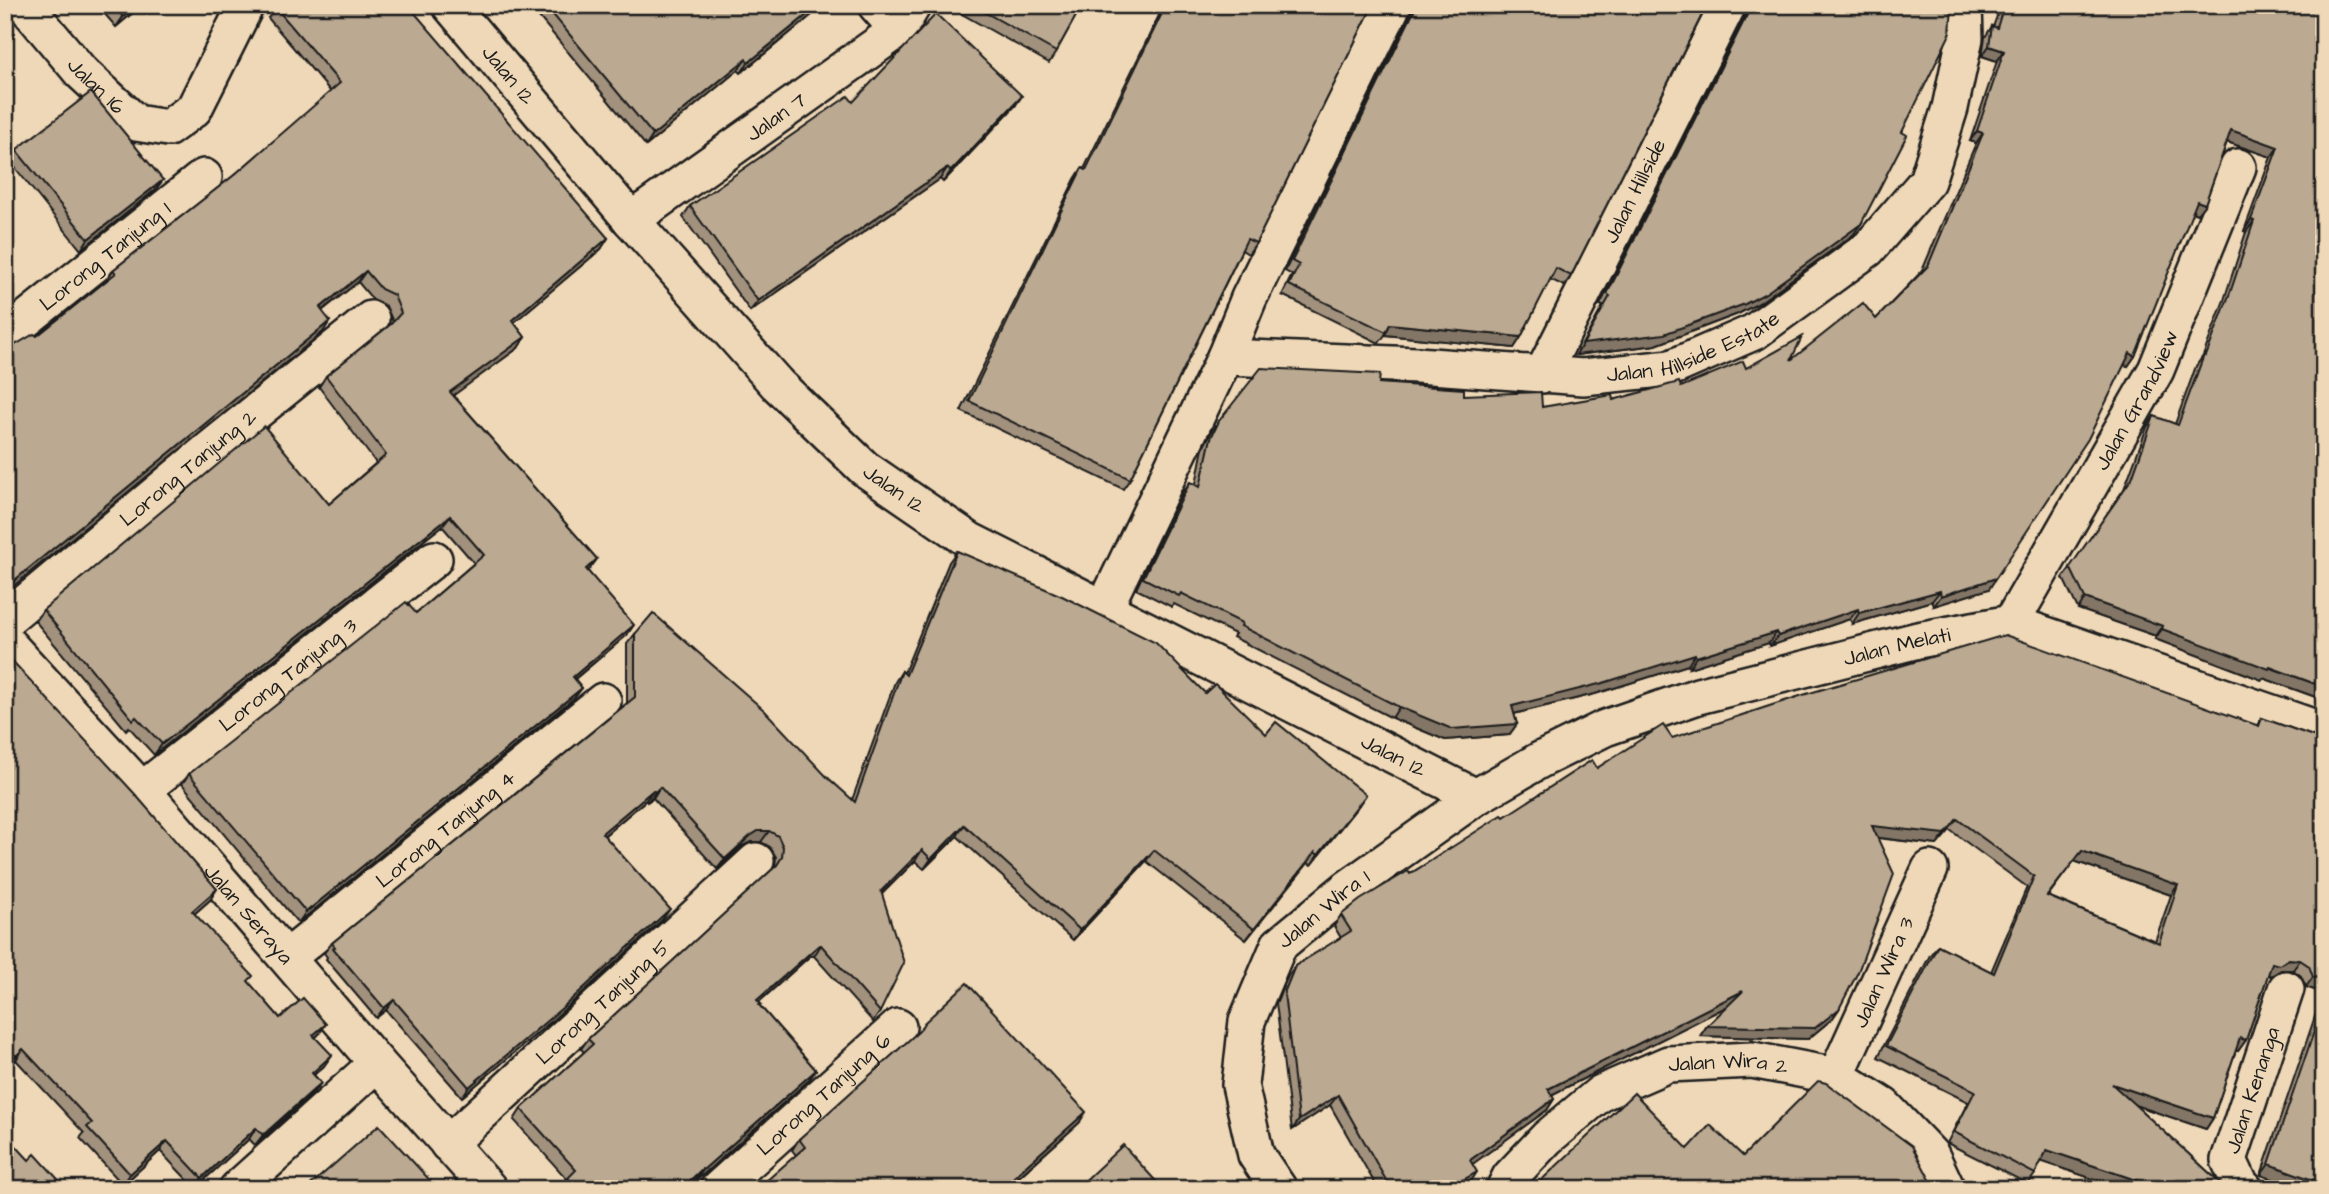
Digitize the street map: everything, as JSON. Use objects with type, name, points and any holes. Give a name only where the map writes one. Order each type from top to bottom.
[{"type":"street","name":"Jalan 16","points":[[25,5],[81,72],[136,123],[168,128],[194,109],[246,5]]},
{"type":"street","name":"Jalan 12","points":[[450,5],[631,220],[777,384],[864,468],[969,540],[1476,797]]},
{"type":"street","points":[[1105,607],[1225,357],[1249,298],[1393,5]]},
{"type":"street","name":"Jalan Hillside","points":[[1542,375],[1728,5]]},
{"type":"street","name":"Jalan Hillside Estate","points":[[1225,357],[1417,365],[1583,377],[1671,368],[1754,332],[1868,249],[1927,181],[1950,108],[1965,38],[1964,5]]},
{"type":"street","name":"Jalan 7","points":[[631,220],[896,14]]},
{"type":"street","name":"Jalan Grandview","points":[[2011,623],[2156,370],[2238,167]]},
{"type":"street","name":"Lorong Tanjung 1","points":[[5,336],[204,177]]},
{"type":"street","name":"Lorong Tanjung 2","points":[[5,620],[371,319]]},
{"type":"street","name":"Lorong Tanjung 3","points":[[142,790],[434,559]]},
{"type":"street","name":"Jalan Melati","points":[[1476,797],[1605,728],[1698,696],[1918,640],[2011,623],[2324,731]]},
{"type":"street","name":"Jalan Seraya","points":[[5,641],[142,790],[489,1189]]},
{"type":"street","name":"Lorong Tanjung 4","points":[[288,957],[603,701]]},
{"type":"street","name":"Jalan Wira 1","points":[[1279,1189],[1256,1155],[1240,1085],[1247,1021],[1279,945],[1348,888],[1476,797]]},
{"type":"street","name":"Lorong Tanjung 5","points":[[448,1144],[756,861]]},
{"type":"street","name":"Jalan Wira 3","points":[[1836,1076],[1930,869]]},
{"type":"street","name":"Jalan Kenanga","points":[[2245,1189],[2229,1160],[2286,989]]},
{"type":"street","name":"Lorong Tanjung 6","points":[[718,1189],[898,1027]]},
{"type":"street","name":"Jalan Wira 2","points":[[1504,1189],[1510,1177],[1547,1138],[1601,1093],[1668,1064],[1752,1060],[1836,1076],[1884,1106],[1931,1155],[1947,1189]]},
{"type":"street","points":[[237,1189],[377,1063]]},
{"type":"building","points":[[113,5],[137,5],[123,17]]},
{"type":"building","points":[[279,5],[408,5],[608,238],[512,320],[525,337],[450,392],[597,559],[586,569],[634,625],[573,677],[582,688],[306,912],[189,774],[406,602],[416,613],[484,555],[450,516],[162,744],[136,717],[133,720],[43,610],[264,426],[329,504],[386,455],[326,376],[401,313],[394,295],[381,289],[366,271],[320,308],[330,321],[5,588],[5,344],[15,345],[34,334],[37,336],[116,273],[113,270],[233,176],[340,83],[276,8]]},
{"type":"building","points":[[545,5],[819,5],[748,63],[746,59],[653,135]]},
{"type":"building","points":[[972,5],[1082,5],[1056,52]]},
{"type":"building","points":[[1166,5],[1373,5],[1256,243],[1247,239],[1130,479],[969,401],[1082,168],[1086,170]]},
{"type":"building","points":[[1417,5],[1707,5],[1571,276],[1556,268],[1521,337],[1390,324],[1386,332],[1289,285],[1299,265],[1292,261]]},
{"type":"building","points":[[1752,5],[1950,5],[1950,34],[1902,132],[1907,135],[1861,224],[1766,293],[1745,304],[1664,334],[1583,344],[1610,296],[1607,294]]},
{"type":"building","points":[[2004,5],[2324,5],[2324,687],[2270,667],[2269,669],[2085,598],[2070,567],[2132,478],[2154,416],[2178,425],[2231,290],[2254,221],[2251,220],[2278,147],[2231,130],[2205,204],[2197,201],[2135,356],[2130,353],[2088,439],[1996,578],[1941,596],[1940,591],[1859,613],[1858,609],[1778,636],[1777,632],[1603,683],[1512,706],[1517,724],[1452,729],[1399,707],[1241,626],[1242,623],[1143,578],[1190,482],[1200,487],[1211,438],[1219,421],[1261,368],[1380,374],[1379,383],[1464,389],[1464,395],[1541,392],[1542,407],[1612,395],[1613,400],[1679,382],[1681,387],[1743,361],[1746,368],[1802,337],[1791,360],[1863,303],[1876,319],[1928,266],[1983,133],[1977,131],[2004,51],[1989,46],[1992,26],[1997,28]]},
{"type":"building","points":[[936,14],[1022,96],[951,171],[947,168],[758,301],[690,206],[848,96],[853,102]]},
{"type":"building","points":[[91,92],[163,180],[88,239],[16,150]]},
{"type":"building","points":[[957,551],[1062,596],[1156,643],[1205,693],[1215,684],[1266,734],[1276,722],[1366,795],[1318,855],[1315,852],[1254,929],[1154,850],[1080,930],[964,825],[931,859],[922,850],[881,891],[904,963],[880,1012],[821,945],[818,946],[757,1000],[816,1070],[681,1189],[578,1189],[568,1178],[576,1170],[521,1109],[593,1044],[588,1039],[777,865],[782,857],[783,847],[778,836],[769,831],[758,831],[725,859],[660,787],[655,792],[653,790],[602,833],[670,909],[562,1008],[469,1087],[394,1000],[384,1008],[333,948],[335,947],[332,943],[635,697],[635,634],[653,613],[765,711],[827,777],[855,802],[902,671],[906,675]]},
{"type":"building","points":[[2005,635],[2259,726],[2262,718],[2324,740],[2324,980],[2313,977],[2309,966],[2300,960],[2289,959],[2279,965],[2272,963],[2246,1040],[2240,1038],[2213,1118],[2112,1084],[2227,1189],[2152,1189],[2154,1186],[2047,1150],[2035,1174],[1954,1132],[1975,1091],[1886,1046],[1938,945],[1994,973],[2034,876],[1957,819],[1945,834],[1872,826],[1894,874],[1858,972],[1839,1009],[1815,1028],[1707,1026],[1743,991],[1548,1089],[1554,1099],[1470,1160],[1477,1172],[1447,1189],[1391,1189],[1338,1095],[1299,1120],[1284,993],[1295,966],[1351,931],[1341,915],[1360,900],[1408,871],[1410,874],[1592,760],[1597,768],[1663,725],[1672,738],[1803,695]],"holes":[[[2082,851],[2178,885],[2159,943],[2047,896]]]},
{"type":"building","points":[[5,653],[134,793],[217,889],[192,911],[253,976],[248,981],[280,1018],[303,998],[326,1024],[313,1035],[332,1055],[312,1073],[321,1083],[263,1135],[256,1128],[202,1178],[167,1141],[130,1174],[87,1127],[92,1123],[23,1049],[16,1056],[5,1044]]},
{"type":"building","points":[[967,983],[1086,1112],[1006,1184],[1010,1189],[757,1189],[805,1147],[799,1139],[919,1031],[924,1023]]},
{"type":"building","points":[[2324,1002],[2324,1184],[2269,1164]]},
{"type":"building","points":[[1818,1081],[1826,1083],[1912,1146],[1935,1189],[1532,1189],[1634,1093],[1688,1149],[1710,1125],[1743,1156]]},
{"type":"building","points":[[379,1125],[438,1189],[306,1189]]},
{"type":"building","points":[[5,1134],[29,1160],[35,1154],[67,1189],[5,1189]]},
{"type":"building","points":[[1123,1145],[1163,1189],[1076,1189]]}]
